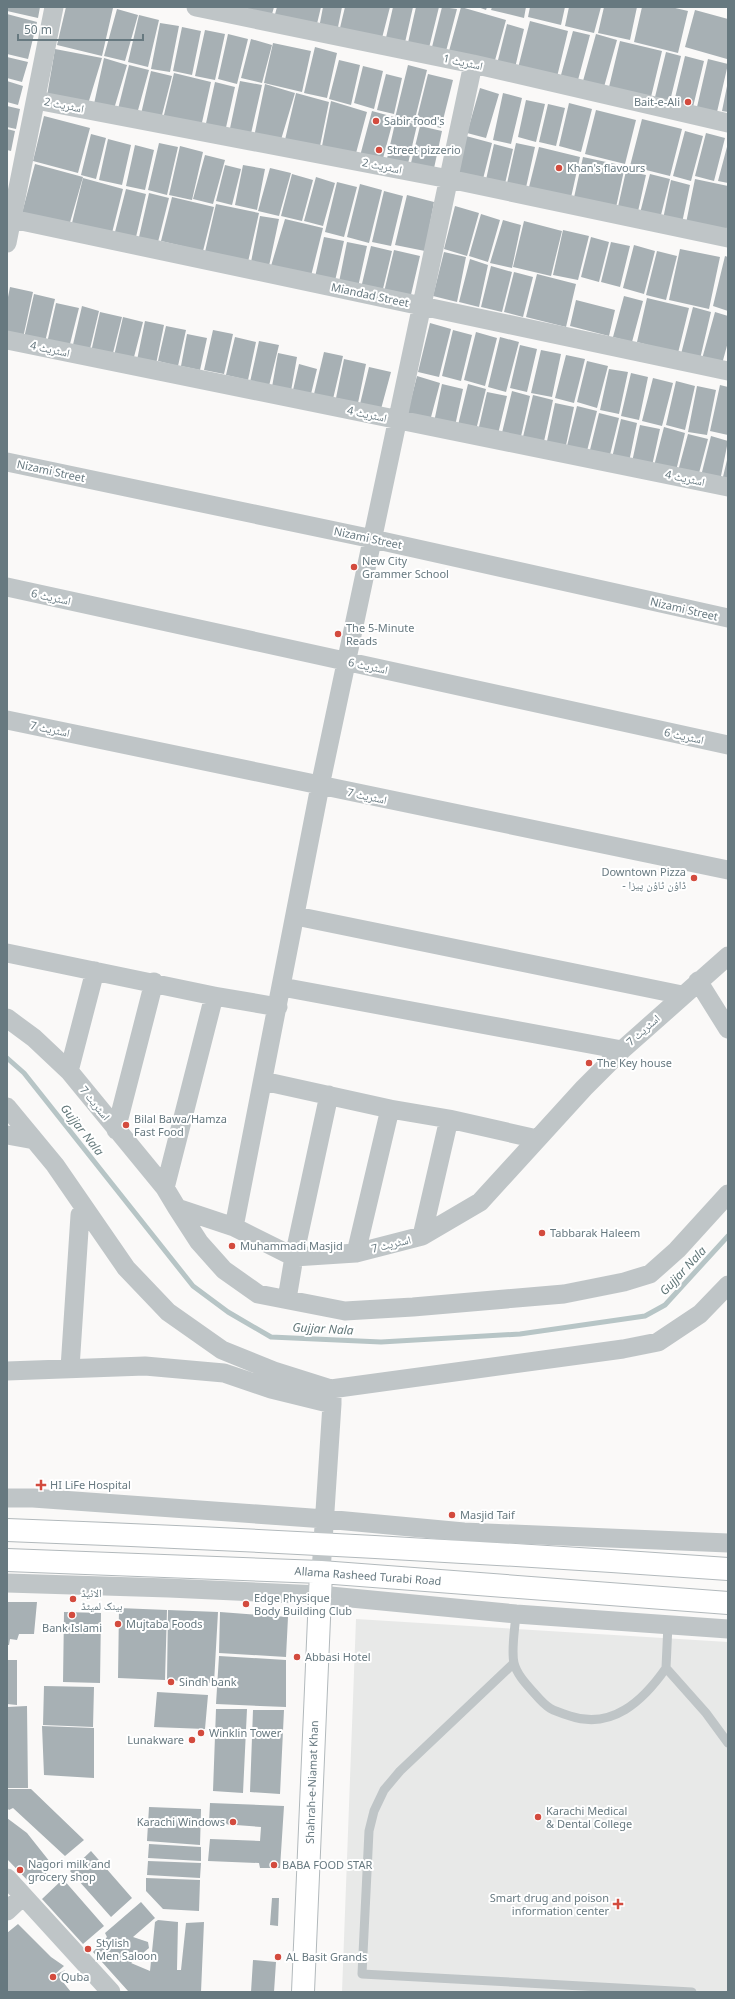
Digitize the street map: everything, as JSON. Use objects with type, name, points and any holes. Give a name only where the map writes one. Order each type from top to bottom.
[{"type":"main road","points":[[7,1530],[570,1558],[728,1569]]},
{"type":"main road","name":"Allama Rasheed Turabi Road","points":[[7,1560],[321,1572],[728,1603]]},
{"type":"main road","name":"Shahrah-e-Niamat Khan","points":[[303,1992],[321,1572]]},
{"type":"street","points":[[7,244],[54,7]]},
{"type":"street","name":"اسٹریٹ 1","points":[[196,7],[473,64],[728,123]]},
{"type":"street","points":[[234,1227],[296,916],[320,786],[348,662],[473,64]]},
{"type":"street","name":"اسٹریٹ 2","points":[[36,100],[449,179],[728,238]]},
{"type":"street","name":"Miandad Street","points":[[12,219],[728,371]]},
{"type":"street","name":"اسٹریٹ 4","points":[[7,340],[728,487]]},
{"type":"street","name":"Nizami Street","points":[[7,462],[373,539],[728,618]]},
{"type":"street","name":"اسٹریٹ 6","points":[[7,587],[728,745]]},
{"type":"street","name":"اسٹریٹ 7","points":[[7,720],[320,786],[727,865]]},
{"type":"street","points":[[296,916],[682,995]]},
{"type":"street","points":[[7,953],[154,982],[214,996],[278,1007]]},
{"type":"street","name":"اسٹریٹ 7","points":[[294,1257],[356,1253],[422,1236],[480,1202],[537,1139],[622,1050],[682,995],[728,956]]},
{"type":"street","points":[[69,1071],[95,971]]},
{"type":"street","points":[[698,981],[728,1029]]},
{"type":"street","points":[[116,1130],[154,982]]},
{"type":"street","points":[[282,986],[622,1050]]},
{"type":"street","points":[[165,1188],[214,996]]},
{"type":"street","name":"اسٹریٹ 7","points":[[7,1018],[34,1038],[69,1071],[165,1188],[199,1242],[224,1270],[258,1294],[345,1311],[413,1307],[564,1294],[624,1282],[650,1274],[677,1250],[728,1194]]},
{"type":"street","points":[[263,1080],[390,1109],[449,1118],[537,1139]]},
{"type":"street","points":[[287,1299],[294,1257],[329,1095]]},
{"type":"street","points":[[7,1107],[55,1165],[126,1268],[168,1312],[222,1350],[272,1380]]},
{"type":"street","points":[[356,1253],[390,1109]]},
{"type":"street","points":[[422,1236],[449,1118]]},
{"type":"street","points":[[7,1135],[29,1140],[32,1137]]},
{"type":"street","points":[[177,1208],[234,1227],[294,1257]]},
{"type":"street","points":[[70,1368],[80,1215],[86,1212]]},
{"type":"street","points":[[7,1372],[70,1368],[145,1366],[224,1373],[272,1380],[332,1396],[658,1342],[700,1314],[728,1285]]},
{"type":"street","points":[[321,1572],[332,1396]]},
{"type":"street","points":[[7,1498],[32,1498],[325,1519],[464,1532],[728,1544]]},
{"type":"street","points":[[7,1583],[168,1588],[320,1596],[516,1614],[728,1629]]},
{"type":"street","points":[[7,1878],[111,1992]]},
{"type":"street","points":[[7,1911],[23,1896]]},
{"type":"lane","points":[[516,1614],[514,1663],[524,1682],[548,1708],[576,1718],[598,1720],[614,1715],[631,1706],[653,1686],[666,1668],[668,1624]]},
{"type":"lane","points":[[514,1663],[437,1734],[400,1771],[384,1790],[374,1811],[369,1830],[362,1974],[588,1989],[692,1992]]},
{"type":"lane","points":[[666,1668],[706,1713],[728,1743]]},
{"type":"shaded area","name":"Karachi Medical & Dental College","points":[[356,1619],[728,1642],[728,1992],[342,1992]]},
{"type":"building","points":[[7,7],[40,7],[38,18],[7,11]]},
{"type":"building","points":[[66,7],[113,8],[102,56],[57,45]]},
{"type":"building","points":[[232,7],[274,7],[271,18]]},
{"type":"building","points":[[277,7],[321,7],[316,28],[274,18]]},
{"type":"building","points":[[323,7],[342,7],[337,32],[319,28]]},
{"type":"building","points":[[345,7],[390,7],[381,42],[339,32]]},
{"type":"building","points":[[393,7],[413,7],[404,47],[385,42]]},
{"type":"building","points":[[416,7],[439,7],[428,52],[407,47]]},
{"type":"building","points":[[442,7],[457,9],[445,55],[431,51]]},
{"type":"building","points":[[461,7],[506,20],[494,64],[449,51]]},
{"type":"building","points":[[478,7],[487,7],[486,10]]},
{"type":"building","points":[[492,7],[526,7],[524,18],[491,10]]},
{"type":"building","points":[[530,7],[565,7],[561,25],[528,17]]},
{"type":"building","points":[[569,7],[601,7],[594,33],[565,26]]},
{"type":"building","points":[[604,7],[637,7],[630,40],[598,33]]},
{"type":"building","points":[[642,7],[671,7],[688,11],[678,53],[634,42]]},
{"type":"building","points":[[117,9],[138,15],[125,61],[104,56]]},
{"type":"building","points":[[695,10],[728,19],[727,59],[685,47]]},
{"type":"building","points":[[7,14],[37,22],[28,59],[7,54]]},
{"type":"building","points":[[139,15],[159,20],[148,67],[128,62]]},
{"type":"building","points":[[530,21],[568,31],[557,77],[518,68]]},
{"type":"building","points":[[160,23],[179,26],[170,72],[151,69]]},
{"type":"building","points":[[507,24],[524,29],[515,68],[497,64]]},
{"type":"building","points":[[182,27],[201,31],[192,75],[173,71]]},
{"type":"building","points":[[205,30],[225,34],[215,80],[195,76]]},
{"type":"building","points":[[573,31],[590,35],[578,80],[561,75]]},
{"type":"building","points":[[228,34],[248,39],[237,84],[218,79]]},
{"type":"building","points":[[596,34],[617,40],[604,87],[583,81]]},
{"type":"building","points":[[251,39],[272,45],[262,83],[241,78]]},
{"type":"building","points":[[620,41],[662,51],[651,97],[609,87]]},
{"type":"building","points":[[273,43],[311,51],[302,92],[264,83]]},
{"type":"building","points":[[315,47],[337,53],[327,98],[304,93]]},
{"type":"building","points":[[55,49],[102,58],[88,104],[47,96]]},
{"type":"building","points":[[666,52],[681,56],[670,101],[655,97]]},
{"type":"building","points":[[685,56],[704,61],[693,107],[674,102]]},
{"type":"building","points":[[7,57],[28,62],[22,82],[7,78]]},
{"type":"building","points":[[104,58],[127,65],[114,109],[94,104]]},
{"type":"building","points":[[708,59],[728,64],[717,112],[697,107]]},
{"type":"building","points":[[339,60],[360,65],[351,105],[329,99]]},
{"type":"building","points":[[129,65],[149,70],[137,114],[118,109]]},
{"type":"building","points":[[408,65],[427,70],[414,123],[395,118]]},
{"type":"building","points":[[363,66],[383,71],[374,109],[354,103]]},
{"type":"building","points":[[151,71],[172,76],[161,119],[141,114]]},
{"type":"building","points":[[174,73],[211,82],[201,127],[163,119]]},
{"type":"building","points":[[386,74],[402,78],[394,114],[377,110]]},
{"type":"building","points":[[428,74],[453,80],[441,128],[416,122]]},
{"type":"building","points":[[7,81],[23,86],[18,105],[7,102]]},
{"type":"building","points":[[240,81],[262,85],[250,138],[229,133]]},
{"type":"building","points":[[215,82],[235,87],[225,132],[205,128]]},
{"type":"building","points":[[265,84],[295,93],[280,143],[254,137]]},
{"type":"building","points":[[728,86],[728,112],[722,111]]},
{"type":"building","points":[[480,88],[499,94],[486,138],[467,133]]},
{"type":"building","points":[[296,93],[329,102],[319,151],[284,144]]},
{"type":"building","points":[[503,93],[522,98],[511,144],[493,140]]},
{"type":"building","points":[[526,100],[545,104],[536,142],[518,137]]},
{"type":"building","points":[[331,101],[367,112],[355,157],[321,151]]},
{"type":"building","points":[[569,103],[592,109],[581,152],[559,146]]},
{"type":"building","points":[[548,104],[565,108],[556,146],[539,142]]},
{"type":"building","points":[[7,106],[20,109],[16,129],[7,127]]},
{"type":"building","points":[[596,110],[636,120],[625,164],[585,154]]},
{"type":"building","points":[[372,111],[394,117],[382,162],[360,156]]},
{"type":"building","points":[[44,116],[90,128],[78,173],[33,161]]},
{"type":"building","points":[[396,119],[417,125],[407,168],[386,163]]},
{"type":"building","points":[[642,119],[682,129],[670,176],[630,166]]},
{"type":"building","points":[[420,126],[442,131],[433,173],[410,167]]},
{"type":"building","points":[[7,129],[15,131],[11,151],[7,150]]},
{"type":"building","points":[[685,131],[703,136],[691,181],[673,176]]},
{"type":"building","points":[[706,133],[725,138],[714,181],[695,176]]},
{"type":"building","points":[[91,134],[106,138],[96,179],[81,175]]},
{"type":"building","points":[[466,136],[492,143],[482,183],[456,176]]},
{"type":"building","points":[[108,139],[131,145],[122,185],[99,180]]},
{"type":"building","points":[[159,143],[178,147],[167,195],[148,190]]},
{"type":"building","points":[[516,143],[535,147],[525,192],[506,188]]},
{"type":"building","points":[[728,143],[728,183],[718,181]]},
{"type":"building","points":[[494,144],[513,149],[504,188],[485,184]]},
{"type":"building","points":[[135,145],[154,150],[145,190],[126,186]]},
{"type":"building","points":[[180,146],[203,152],[192,200],[169,195]]},
{"type":"building","points":[[539,147],[580,157],[570,202],[528,191]]},
{"type":"building","points":[[205,155],[225,160],[213,204],[193,199]]},
{"type":"building","points":[[583,157],[625,166],[615,212],[573,202]]},
{"type":"building","points":[[35,164],[83,177],[69,226],[22,213]]},
{"type":"building","points":[[225,165],[241,169],[232,205],[216,201]]},
{"type":"building","points":[[243,165],[265,169],[257,210],[235,205]]},
{"type":"building","points":[[270,168],[291,173],[279,216],[258,211]]},
{"type":"building","points":[[626,171],[646,175],[637,216],[617,211]]},
{"type":"building","points":[[292,174],[313,180],[302,221],[281,216]]},
{"type":"building","points":[[650,174],[670,179],[660,219],[640,213]]},
{"type":"building","points":[[316,177],[335,183],[323,226],[304,221]]},
{"type":"building","points":[[83,178],[123,189],[112,233],[72,223]]},
{"type":"building","points":[[695,179],[728,186],[728,222],[726,232],[686,223]]},
{"type":"building","points":[[671,180],[690,185],[682,223],[663,219]]},
{"type":"building","points":[[337,182],[357,187],[344,237],[325,232]]},
{"type":"building","points":[[360,184],[382,190],[369,243],[347,237]]},
{"type":"building","points":[[126,189],[146,194],[136,237],[115,232]]},
{"type":"building","points":[[384,191],[403,196],[391,246],[372,242]]},
{"type":"building","points":[[149,193],[169,198],[158,242],[139,237]]},
{"type":"building","points":[[407,195],[434,202],[425,251],[395,245]]},
{"type":"building","points":[[172,197],[214,207],[203,251],[161,241]]},
{"type":"building","points":[[216,204],[259,213],[248,262],[205,252]]},
{"type":"building","points":[[455,206],[479,213],[467,256],[444,249]]},
{"type":"building","points":[[481,214],[500,220],[488,262],[469,256]]},
{"type":"building","points":[[260,216],[279,219],[269,266],[251,262]]},
{"type":"building","points":[[285,219],[323,228],[311,276],[271,266]]},
{"type":"building","points":[[503,220],[521,225],[512,268],[490,263]]},
{"type":"building","points":[[524,221],[562,231],[551,276],[513,267]]},
{"type":"building","points":[[563,230],[589,236],[578,280],[553,275]]},
{"type":"building","points":[[324,237],[344,241],[335,281],[315,277]]},
{"type":"building","points":[[591,237],[609,242],[599,282],[581,277]]},
{"type":"building","points":[[347,242],[367,246],[358,287],[339,282]]},
{"type":"building","points":[[611,242],[630,246],[620,287],[601,282]]},
{"type":"building","points":[[634,245],[655,251],[644,294],[623,288]]},
{"type":"building","points":[[371,246],[392,251],[382,293],[361,288]]},
{"type":"building","points":[[680,249],[720,257],[709,309],[669,300]]},
{"type":"building","points":[[394,250],[420,256],[410,299],[384,292]]},
{"type":"building","points":[[657,251],[677,256],[666,300],[646,295]]},
{"type":"building","points":[[444,252],[466,257],[457,302],[433,296]]},
{"type":"building","points":[[725,256],[728,257],[728,311],[713,306]]},
{"type":"building","points":[[470,259],[488,265],[479,307],[459,302]]},
{"type":"building","points":[[491,266],[512,272],[502,312],[481,307]]},
{"type":"building","points":[[514,272],[533,277],[523,317],[504,312]]},
{"type":"building","points":[[537,274],[576,284],[566,327],[526,317]]},
{"type":"building","points":[[10,287],[33,292],[23,338],[7,334],[7,302]]},
{"type":"building","points":[[34,294],[55,299],[45,342],[24,338]]},
{"type":"building","points":[[624,296],[643,301],[632,342],[613,337]]},
{"type":"building","points":[[647,298],[689,308],[678,353],[637,342]]},
{"type":"building","points":[[576,300],[615,310],[609,336],[570,326]]},
{"type":"building","points":[[56,303],[79,308],[69,348],[47,343]]},
{"type":"building","points":[[82,306],[99,311],[89,353],[72,349]]},
{"type":"building","points":[[693,307],[711,312],[700,359],[681,354]]},
{"type":"building","points":[[100,312],[122,317],[112,357],[91,352]]},
{"type":"building","points":[[715,312],[728,316],[728,342],[722,364],[702,359]]},
{"type":"building","points":[[123,317],[143,322],[133,361],[114,356]]},
{"type":"building","points":[[145,321],[164,325],[156,364],[137,360]]},
{"type":"building","points":[[430,323],[451,329],[439,377],[418,372]]},
{"type":"building","points":[[166,326],[186,330],[178,366],[158,361]]},
{"type":"building","points":[[213,330],[233,334],[224,374],[204,370]]},
{"type":"building","points":[[453,330],[472,335],[461,381],[442,376]]},
{"type":"building","points":[[476,332],[497,338],[485,386],[464,380]]},
{"type":"building","points":[[187,334],[207,338],[200,370],[181,366]]},
{"type":"building","points":[[235,337],[256,342],[248,380],[226,375]]},
{"type":"building","points":[[500,337],[519,342],[506,392],[488,387]]},
{"type":"building","points":[[259,341],[279,345],[269,386],[250,382]]},
{"type":"building","points":[[520,345],[537,349],[527,392],[510,388]]},
{"type":"building","points":[[541,350],[561,354],[552,397],[531,393]]},
{"type":"building","points":[[324,352],[343,356],[333,399],[314,394]]},
{"type":"building","points":[[278,353],[297,357],[291,391],[272,387]]},
{"type":"building","points":[[566,355],[585,359],[574,403],[555,398]]},
{"type":"building","points":[[344,359],[366,364],[358,403],[336,398]]},
{"type":"building","points":[[587,361],[608,366],[597,408],[577,402]]},
{"type":"building","points":[[299,364],[317,369],[311,394],[293,390]]},
{"type":"building","points":[[369,367],[391,372],[381,409],[360,404]]},
{"type":"building","points":[[609,369],[628,372],[619,414],[600,410]]},
{"type":"building","points":[[631,373],[648,377],[639,420],[621,416]]},
{"type":"building","points":[[417,376],[440,383],[430,421],[407,415]]},
{"type":"building","points":[[653,378],[673,383],[662,426],[642,421]]},
{"type":"building","points":[[676,381],[695,386],[685,430],[666,425]]},
{"type":"building","points":[[442,384],[463,389],[455,426],[434,422]]},
{"type":"building","points":[[468,384],[486,389],[476,430],[458,425]]},
{"type":"building","points":[[720,385],[728,387],[728,435],[710,431]]},
{"type":"building","points":[[697,386],[716,390],[707,435],[688,432]]},
{"type":"building","points":[[512,391],[530,396],[520,441],[501,437]]},
{"type":"building","points":[[487,392],[507,396],[498,434],[478,431]]},
{"type":"building","points":[[533,395],[553,400],[543,446],[522,441]]},
{"type":"building","points":[[555,403],[574,407],[565,450],[546,446]]},
{"type":"building","points":[[577,406],[597,411],[586,455],[566,450]]},
{"type":"building","points":[[599,413],[619,418],[609,459],[589,454]]},
{"type":"building","points":[[621,419],[637,423],[629,462],[612,458]]},
{"type":"building","points":[[640,425],[660,429],[652,466],[632,462]]},
{"type":"building","points":[[664,427],[685,433],[676,471],[654,466]]},
{"type":"building","points":[[688,434],[708,439],[698,477],[678,471]]},
{"type":"building","points":[[711,436],[728,441],[720,481],[701,476]]},
{"type":"building","points":[[728,460],[728,482],[722,481]]},
{"type":"building","points":[[7,1602],[37,1602],[34,1634],[19,1634],[17,1640],[10,1639],[9,1645],[7,1645]]},
{"type":"building","points":[[119,1608],[167,1610],[165,1680],[118,1678]]},
{"type":"building","points":[[168,1610],[218,1612],[214,1683],[167,1680]]},
{"type":"building","points":[[64,1612],[101,1613],[100,1683],[63,1682]]},
{"type":"building","points":[[220,1612],[288,1617],[286,1657],[219,1653]]},
{"type":"building","points":[[219,1656],[286,1660],[286,1707],[216,1704]]},
{"type":"building","points":[[7,1660],[17,1660],[17,1705],[7,1704]]},
{"type":"building","points":[[44,1686],[94,1687],[93,1727],[43,1725]]},
{"type":"building","points":[[157,1692],[208,1695],[205,1729],[154,1727]]},
{"type":"building","points":[[27,1706],[28,1788],[7,1788],[7,1707]]},
{"type":"building","points":[[216,1709],[247,1709],[243,1793],[213,1791]]},
{"type":"building","points":[[253,1710],[284,1710],[280,1794],[250,1792]]},
{"type":"building","points":[[42,1726],[94,1728],[94,1778],[44,1775]]},
{"type":"building","points":[[7,1789],[31,1789],[84,1840],[65,1856],[13,1808],[9,1810],[7,1808]]},
{"type":"building","points":[[210,1803],[284,1806],[280,1868],[260,1868],[259,1863],[208,1861],[210,1839],[260,1841],[261,1827],[209,1823]]},
{"type":"building","points":[[149,1807],[201,1809],[200,1845],[147,1841]]},
{"type":"building","points":[[7,1818],[27,1833],[54,1867],[32,1885],[7,1859]]},
{"type":"building","points":[[149,1844],[201,1847],[201,1861],[148,1858]]},
{"type":"building","points":[[91,1851],[132,1898],[111,1917],[70,1871]]},
{"type":"building","points":[[148,1861],[201,1863],[200,1878],[147,1875]]},
{"type":"building","points":[[146,1878],[200,1880],[199,1911],[163,1909],[146,1891]]},
{"type":"building","points":[[63,1879],[104,1926],[83,1944],[42,1899]]},
{"type":"building","points":[[272,1898],[279,1898],[278,1926],[270,1925]]},
{"type":"building","points":[[141,1902],[155,1918],[133,1937],[148,1942],[149,1948],[131,1963],[150,1971],[155,1922],[158,1920],[178,1922],[177,1970],[181,1970],[186,1923],[204,1922],[201,1992],[128,1991],[93,1952],[107,1937],[105,1933]]},
{"type":"building","points":[[18,1924],[51,1957],[64,1966],[53,1976],[65,1970],[59,1977],[71,1992],[7,1992],[7,1933]]},
{"type":"building","points":[[253,1960],[276,1962],[274,1992],[251,1992]]},
{"type":"waterway","name":"Gujjar Nala","points":[[7,1058],[24,1073],[193,1286],[228,1312],[271,1337],[381,1342],[520,1334],[645,1316],[665,1305],[728,1236]]},
{"type":"place","name":"Bait-e-Ali","points":[[688,102]]},
{"type":"place","name":"Sabir food's","points":[[376,121]]},
{"type":"place","name":"Street pizzerio","points":[[379,150]]},
{"type":"place","name":"Khan's flavours","points":[[559,168]]},
{"type":"place","name":"New City Grammer School","points":[[354,567]]},
{"type":"place","name":"The 5-Minute Reads","points":[[338,634]]},
{"type":"place","name":"Downtown Pizza - ڈاؤن ٹاؤن پیزا","points":[[694,878]]},
{"type":"place","name":"The Key house","points":[[589,1063]]},
{"type":"place","name":"Bilal Bawa/Hamza Fast Food","points":[[126,1125]]},
{"type":"place","name":"Tabbarak Haleem","points":[[542,1233]]},
{"type":"place","name":"Muhammadi Masjid","points":[[232,1246]]},
{"type":"place","name":"HI LiFe Hospital","points":[[41,1485]]},
{"type":"place","name":"Masjid Taif","points":[[452,1515]]},
{"type":"place","name":"الائیڈ بینک لمیٹڈ","points":[[73,1599]]},
{"type":"place","name":"Edge Physique Body Building Club","points":[[246,1604]]},
{"type":"place","name":"Bank Islami","points":[[72,1615]]},
{"type":"place","name":"Mujtaba Foods","points":[[118,1624]]},
{"type":"place","name":"Abbasi Hotel","points":[[297,1657]]},
{"type":"place","name":"Sindh bank","points":[[171,1682]]},
{"type":"place","name":"Winklin Tower","points":[[201,1733]]},
{"type":"place","name":"Lunakware","points":[[192,1740]]},
{"type":"place","name":"Karachi Medical & Dental College","points":[[538,1817]]},
{"type":"place","name":"Karachi Windows","points":[[233,1822]]},
{"type":"place","name":"BABA FOOD STAR","points":[[274,1865]]},
{"type":"place","name":"Nagori milk and grocery shop","points":[[20,1870]]},
{"type":"place","name":"Smart drug and poison information center","points":[[618,1904]]},
{"type":"place","name":"Stylish Men Saloon","points":[[88,1949]]},
{"type":"place","name":"AL Basit Grands","points":[[278,1957]]},
{"type":"place","name":"Quba","points":[[53,1977]]}]
